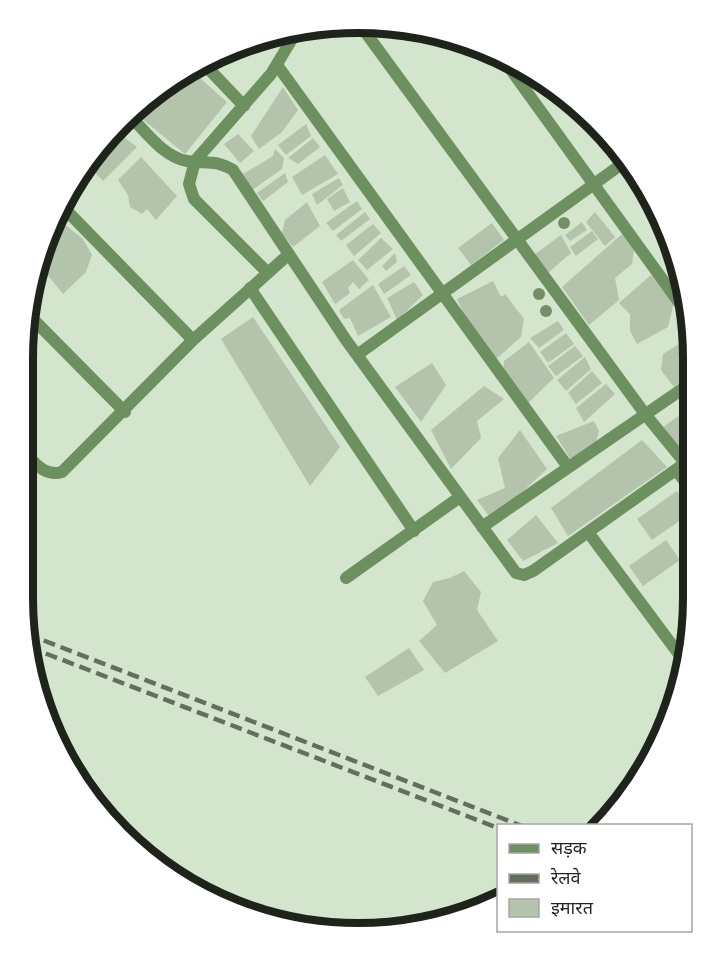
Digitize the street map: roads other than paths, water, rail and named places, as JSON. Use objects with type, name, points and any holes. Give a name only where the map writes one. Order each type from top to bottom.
[{"type":"street","points":[[366,33],[683,463]]},
{"type":"street","points":[[268,273],[194,199],[189,184],[195,161],[277,65],[292,40]]},
{"type":"street","points":[[277,65],[568,467]]},
{"type":"street","points":[[209,70],[244,106]]},
{"type":"street","points":[[514,74],[678,300]]},
{"type":"street","points":[[135,121],[165,151],[176,158],[219,162],[233,170],[357,355],[516,573],[524,575],[683,465]]},
{"type":"street","points":[[357,355],[620,165]]},
{"type":"street","points":[[68,212],[193,340]]},
{"type":"street","points":[[33,461],[41,469],[55,474],[62,472],[125,412],[193,340],[289,254]]},
{"type":"street","points":[[250,288],[414,531]]},
{"type":"street","points":[[35,322],[125,412]]},
{"type":"street","points":[[482,527],[683,388]]},
{"type":"street","points":[[346,578],[460,498]]},
{"type":"street","points":[[588,532],[678,653]]},
{"type":"railway","points":[[36,637],[517,824]]},
{"type":"railway","points":[[37,650],[497,828]]}]
